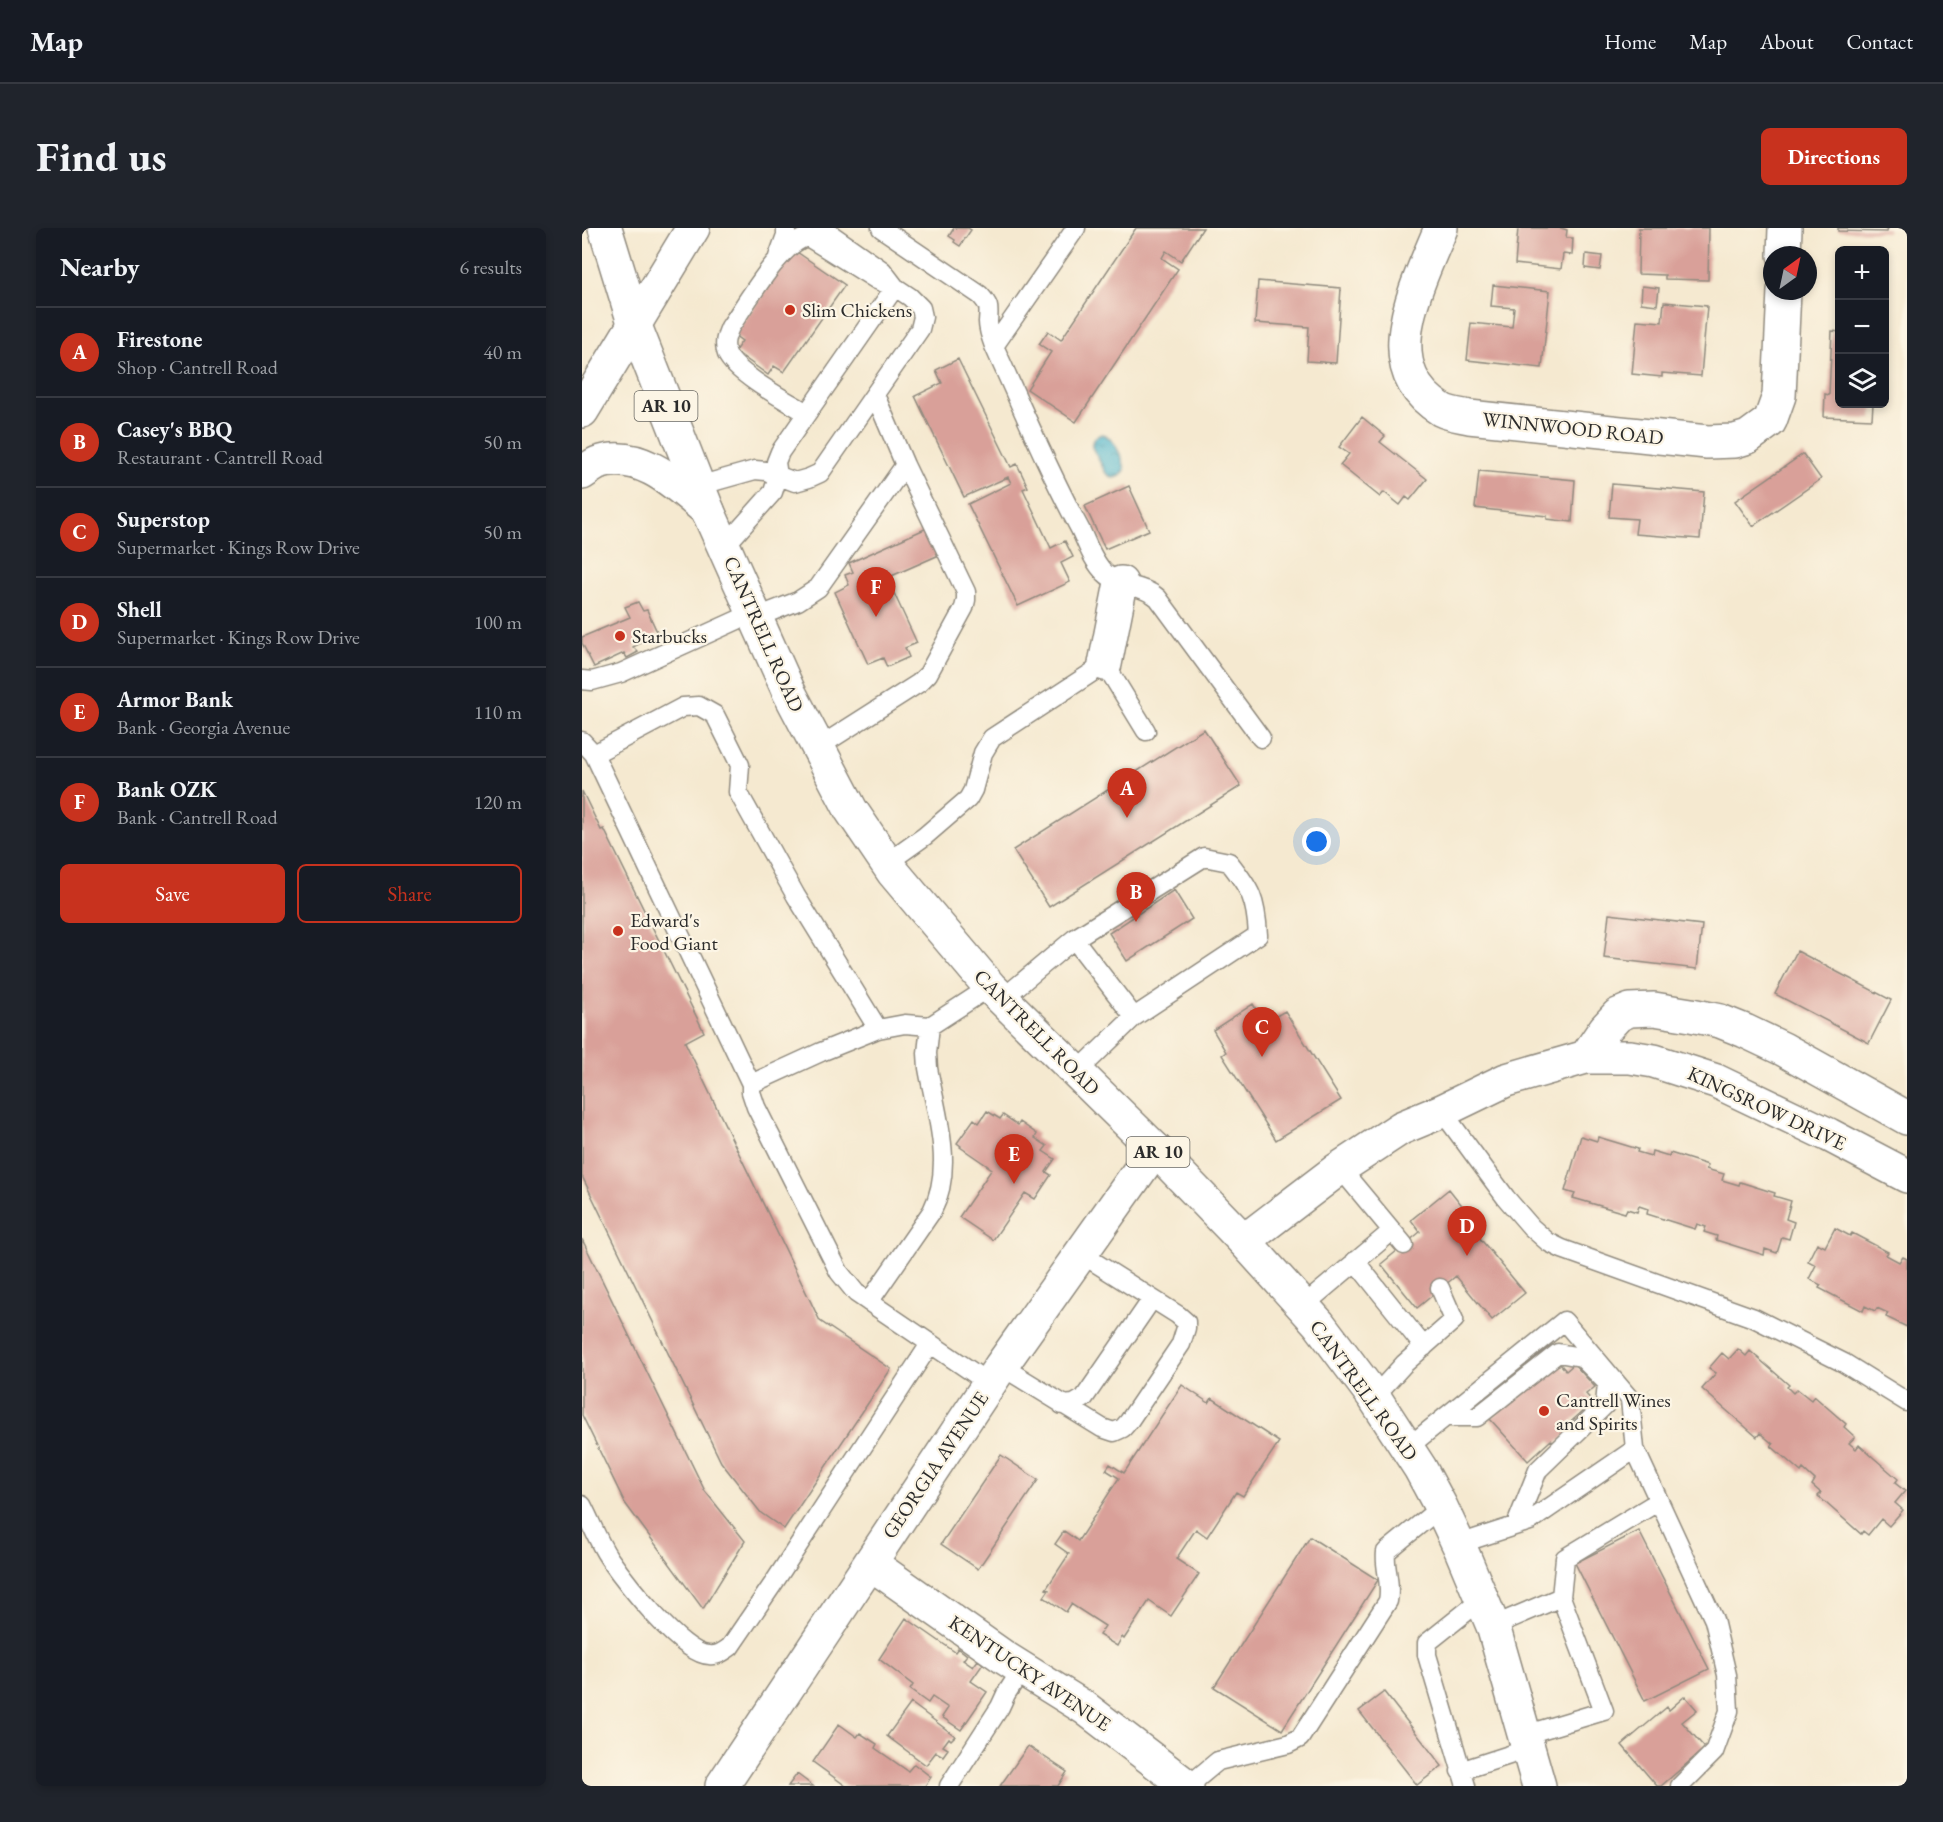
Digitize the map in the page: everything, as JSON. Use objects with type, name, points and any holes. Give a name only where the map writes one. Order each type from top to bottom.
[{"type":"street","name":"CANTRELL ROAD","points":[[605,228],[635,326],[703,499],[754,616],[817,748],[851,810],[887,863],[996,993],[1155,1149],[1244,1241],[1319,1324],[1374,1397],[1407,1448],[1441,1508],[1458,1544],[1487,1613],[1539,1786]]},
{"type":"street","points":[[582,411],[693,228]]},
{"type":"street","name":"WINNWOOD ROAD","points":[[1441,228],[1412,299],[1406,329],[1407,364],[1410,377],[1419,392],[1444,411],[1469,417],[1707,442],[1735,441],[1748,437],[1770,420],[1779,396],[1784,300]]},
{"type":"street","points":[[1785,228],[1785,246]]},
{"type":"street","points":[[582,473],[598,463],[621,460],[656,471],[703,499]]},
{"type":"street","points":[[1105,664],[1121,583]]},
{"type":"street","points":[[1586,1057],[1605,1029],[1618,1016],[1630,1010],[1654,1009],[1691,1014],[1720,1021],[1783,1049],[1907,1118]]},
{"type":"street","name":"KINGSROW DRIVE","points":[[1244,1241],[1340,1168],[1401,1128],[1506,1080],[1586,1057],[1630,1057],[1654,1061],[1716,1081],[1829,1135],[1907,1176]]},
{"type":"street","name":"GEORGIA AVENUE","points":[[722,1786],[995,1375],[1155,1149]]},
{"type":"street","name":"KENTUCKY AVENUE","points":[[870,1563],[1022,1669],[1085,1708],[1188,1786]]},
{"type":"lane","points":[[786,228],[786,235],[778,257],[730,327],[725,338],[725,347],[728,356],[738,369],[807,413]]},
{"type":"lane","points":[[703,499],[755,470],[795,482],[820,473],[920,329],[923,318],[921,308],[895,286],[882,270],[822,228]]},
{"type":"lane","points":[[881,228],[980,295],[989,308],[989,330],[994,346],[1059,491],[1100,567],[1111,578],[1145,589],[1158,598],[1261,738]]},
{"type":"lane","points":[[994,346],[1076,228]]},
{"type":"lane","points":[[778,257],[803,238],[808,237],[877,280],[895,286]]},
{"type":"lane","points":[[724,547],[773,492],[778,476],[776,462],[778,456],[895,286]]},
{"type":"lane","points":[[817,748],[928,675],[964,608],[966,592],[905,465],[875,395]]},
{"type":"lane","points":[[582,680],[592,681],[621,673],[754,616],[798,601],[818,588],[905,465]]},
{"type":"lane","points":[[887,863],[925,836],[968,799],[973,790],[983,753],[992,738],[1105,664],[1146,731]]},
{"type":"lane","points":[[878,1029],[796,896],[738,792],[740,765],[715,715],[699,706],[683,707],[588,747],[751,1084],[756,1107],[839,1272],[851,1288],[930,1344],[1062,1405],[1102,1428],[1114,1432],[1123,1428],[1129,1421],[1181,1344],[1186,1322],[1080,1253]]},
{"type":"lane","points":[[751,1084],[878,1029],[897,1025],[930,1026],[996,993],[1074,939],[1204,857],[1229,862],[1247,885],[1257,910],[1258,935],[1134,1017],[1077,1072]]},
{"type":"lane","points":[[1074,939],[1134,1017]]},
{"type":"lane","points":[[869,1302],[939,1198],[944,1158],[928,1068],[930,1026]]},
{"type":"lane","points":[[1442,1111],[1506,1198],[1531,1227],[1548,1242],[1743,1313],[1844,1363],[1907,1402]]},
{"type":"lane","points":[[1302,1306],[1355,1261],[1398,1238],[1340,1168]]},
{"type":"lane","points":[[1355,1261],[1424,1347]]},
{"type":"lane","points":[[1374,1397],[1404,1364],[1454,1320],[1440,1288]]},
{"type":"lane","points":[[1062,1405],[1074,1404],[1084,1398],[1152,1299]]},
{"type":"lane","points":[[1407,1448],[1564,1322],[1630,1399],[1635,1449],[1714,1620],[1727,1675],[1729,1711],[1714,1752],[1680,1786]]},
{"type":"lane","points":[[582,1505],[608,1557],[658,1618],[684,1645],[695,1652],[708,1656],[720,1654],[730,1647],[773,1584],[930,1344]]},
{"type":"lane","points":[[1445,1416],[1477,1417],[1558,1353],[1581,1357],[1606,1383],[1605,1405],[1538,1470],[1516,1525]]},
{"type":"lane","points":[[1458,1544],[1530,1521],[1635,1449]]},
{"type":"lane","points":[[1561,1597],[1487,1613],[1427,1643],[1427,1655],[1463,1779],[1526,1742],[1604,1711],[1561,1597],[1565,1558],[1659,1501]]},
{"type":"lane","points":[[1188,1786],[1218,1761],[1288,1744],[1300,1738],[1388,1601],[1390,1584],[1386,1552],[1441,1508]]},
{"type":"lane","points":[[949,1786],[1022,1669]]},
{"type":"water","points":[[1103,434],[1111,440],[1120,454],[1125,470],[1120,476],[1113,478],[1106,473],[1092,447],[1094,439]]},
{"type":"building","points":[[954,228],[971,230],[960,246],[949,236]]},
{"type":"building","points":[[1136,228],[1203,228],[1181,261],[1166,251],[1162,258],[1178,269],[1076,422],[1027,389],[1051,352],[1039,344],[1048,331],[1061,340]]},
{"type":"building","points":[[1518,228],[1567,230],[1566,238],[1573,238],[1572,255],[1563,254],[1561,269],[1515,264]]},
{"type":"building","points":[[1639,228],[1709,228],[1708,280],[1665,279],[1665,275],[1638,274]]},
{"type":"building","points":[[1838,228],[1888,228],[1887,232],[1838,231]]},
{"type":"building","name":"Slim Chickens","points":[[794,250],[845,285],[784,372],[774,366],[768,375],[735,351],[742,341],[734,335]]},
{"type":"building","points":[[1586,254],[1602,256],[1600,270],[1585,268]]},
{"type":"building","points":[[1258,281],[1341,288],[1336,363],[1307,361],[1309,327],[1255,323]]},
{"type":"building","points":[[1493,285],[1550,291],[1542,368],[1467,360],[1471,323],[1512,327],[1514,308],[1491,306]]},
{"type":"building","points":[[1642,286],[1659,288],[1657,305],[1641,303]]},
{"type":"building","points":[[1664,302],[1707,306],[1701,376],[1662,373],[1662,377],[1632,374],[1637,320],[1662,322]]},
{"type":"building","points":[[1832,331],[1835,331],[1835,408],[1873,408],[1872,419],[1824,417],[1825,394],[1829,395]]},
{"type":"building","points":[[958,359],[1011,467],[1017,464],[1028,487],[1023,489],[1051,548],[1065,541],[1073,557],[1061,563],[1070,582],[1018,606],[968,504],[1011,483],[1008,477],[964,497],[915,396],[942,383],[936,370]]},
{"type":"building","points":[[1362,417],[1385,436],[1380,442],[1427,479],[1410,500],[1406,497],[1400,505],[1384,492],[1380,497],[1340,465],[1349,454],[1339,447]]},
{"type":"building","points":[[1803,454],[1821,479],[1753,526],[1735,501]]},
{"type":"building","points":[[1479,471],[1575,480],[1572,522],[1547,519],[1547,516],[1475,508]]},
{"type":"building","points":[[1612,484],[1704,492],[1700,539],[1635,534],[1637,519],[1609,517]]},
{"type":"building","points":[[1129,486],[1149,530],[1105,549],[1085,506]]},
{"type":"building","points":[[927,528],[939,555],[887,578],[917,643],[905,648],[909,657],[887,667],[883,658],[868,664],[835,592],[849,585],[845,575],[853,572],[849,563]]},
{"type":"building","name":"Starbucks","points":[[638,602],[643,611],[647,610],[658,634],[633,647],[638,652],[627,658],[624,653],[594,667],[582,643],[582,637],[630,617],[625,607]]},
{"type":"building","points":[[1204,729],[1241,786],[1049,907],[1013,850]]},
{"type":"building","points":[[582,791],[601,830],[604,829],[704,1032],[685,1042],[820,1321],[891,1369],[784,1529],[761,1513],[721,1462],[582,1176]]},
{"type":"building","points":[[1174,890],[1192,919],[1127,961],[1109,933]]},
{"type":"building","points":[[1609,914],[1702,925],[1697,969],[1604,958]]},
{"type":"building","points":[[1797,951],[1891,1000],[1869,1043],[1775,994]]},
{"type":"building","points":[[1253,1004],[1264,1023],[1285,1011],[1341,1100],[1276,1140],[1222,1055],[1226,1052],[1213,1030]]},
{"type":"building","points":[[987,1111],[1000,1119],[1003,1115],[1018,1125],[1020,1122],[1037,1134],[1035,1138],[1047,1146],[1043,1151],[1055,1159],[1046,1172],[1051,1175],[1035,1199],[1025,1193],[993,1240],[959,1217],[992,1169],[957,1143],[974,1119],[979,1123]]},
{"type":"building","points":[[1581,1136],[1597,1141],[1598,1137],[1638,1149],[1637,1152],[1651,1156],[1652,1151],[1669,1156],[1670,1153],[1708,1165],[1706,1169],[1724,1174],[1722,1180],[1739,1185],[1740,1182],[1775,1193],[1774,1196],[1791,1201],[1786,1219],[1794,1222],[1789,1239],[1782,1237],[1777,1253],[1765,1249],[1764,1255],[1716,1240],[1717,1236],[1704,1232],[1706,1227],[1697,1224],[1695,1229],[1647,1214],[1648,1209],[1639,1206],[1637,1212],[1627,1209],[1625,1213],[1573,1198],[1575,1194],[1565,1191]]},
{"type":"building","points":[[1449,1189],[1483,1232],[1478,1236],[1525,1293],[1492,1320],[1456,1276],[1417,1308],[1381,1264],[1420,1232],[1411,1220]]},
{"type":"building","points":[[1835,1228],[1850,1236],[1852,1233],[1888,1252],[1886,1255],[1899,1262],[1903,1257],[1907,1259],[1907,1327],[1886,1317],[1888,1313],[1877,1308],[1875,1311],[1865,1306],[1863,1311],[1819,1288],[1821,1285],[1809,1279],[1816,1265],[1808,1261],[1817,1243],[1825,1247]]},
{"type":"building","points":[[582,1239],[705,1491],[745,1541],[703,1609],[625,1503],[582,1415]]},
{"type":"building","points":[[1738,1349],[1746,1356],[1750,1351],[1789,1385],[1787,1387],[1793,1393],[1797,1389],[1811,1400],[1814,1396],[1846,1424],[1844,1427],[1855,1437],[1849,1443],[1856,1449],[1859,1445],[1898,1479],[1895,1483],[1905,1491],[1895,1503],[1903,1510],[1889,1526],[1881,1519],[1868,1535],[1863,1531],[1861,1534],[1818,1496],[1821,1493],[1812,1485],[1815,1480],[1803,1469],[1801,1472],[1771,1446],[1773,1444],[1760,1433],[1757,1437],[1702,1389],[1716,1373],[1709,1368],[1722,1353],[1729,1359]]},
{"type":"building","points":[[1552,1364],[1561,1365],[1566,1371],[1574,1364],[1595,1387],[1586,1394],[1593,1402],[1565,1427],[1570,1432],[1555,1445],[1551,1440],[1528,1461],[1490,1419]]},
{"type":"building","points":[[1182,1385],[1209,1403],[1212,1398],[1279,1442],[1243,1496],[1236,1492],[1207,1537],[1196,1529],[1176,1559],[1199,1574],[1171,1616],[1149,1601],[1117,1646],[1099,1635],[1105,1626],[1071,1604],[1066,1612],[1044,1597],[1049,1590],[1046,1589],[1069,1554],[1055,1544],[1064,1531],[1078,1541],[1119,1478],[1106,1470],[1110,1464],[1124,1473]]},
{"type":"building","points":[[1001,1455],[1038,1480],[978,1569],[941,1544]]},
{"type":"building","points":[[1639,1531],[1709,1669],[1645,1701],[1575,1563]]},
{"type":"building","points":[[1310,1537],[1378,1580],[1282,1730],[1214,1687]]},
{"type":"building","points":[[906,1618],[955,1652],[958,1648],[967,1655],[963,1660],[973,1667],[978,1660],[983,1664],[971,1681],[987,1692],[961,1730],[942,1717],[948,1708],[932,1697],[928,1703],[910,1690],[913,1685],[879,1659]]},
{"type":"building","points":[[1384,1692],[1442,1766],[1417,1785],[1359,1711]]},
{"type":"building","points":[[1685,1696],[1697,1710],[1682,1722],[1705,1748],[1661,1786],[1657,1786],[1622,1745],[1667,1707],[1669,1710]]},
{"type":"building","points":[[911,1703],[955,1736],[951,1740],[949,1738],[943,1746],[948,1749],[943,1756],[936,1752],[926,1765],[887,1736]]},
{"type":"building","points":[[839,1724],[857,1737],[860,1733],[877,1744],[875,1748],[908,1771],[914,1764],[931,1777],[925,1786],[846,1786],[813,1762]]},
{"type":"building","points":[[1028,1746],[1067,1772],[1058,1786],[1000,1786]]},
{"type":"building","points":[[797,1774],[813,1786],[788,1786]]},
{"type":"place","name":"Slim Chickens","points":[[790,310]]},
{"type":"place","name":"Bank OZK","points":[[876,617]]},
{"type":"place","name":"Starbucks","points":[[620,636]]},
{"type":"place","name":"Firestone","points":[[1127,818]]},
{"type":"place","name":"Casey's BBQ","points":[[1136,922]]},
{"type":"place","name":"Edward's Food Giant","points":[[618,931]]},
{"type":"place","name":"Superstop","points":[[1262,1057]]},
{"type":"place","name":"Armor Bank","points":[[1014,1184]]},
{"type":"place","name":"Shell","points":[[1467,1256]]},
{"type":"place","name":"Cantrell Wines and Spirits","points":[[1544,1411]]}]
